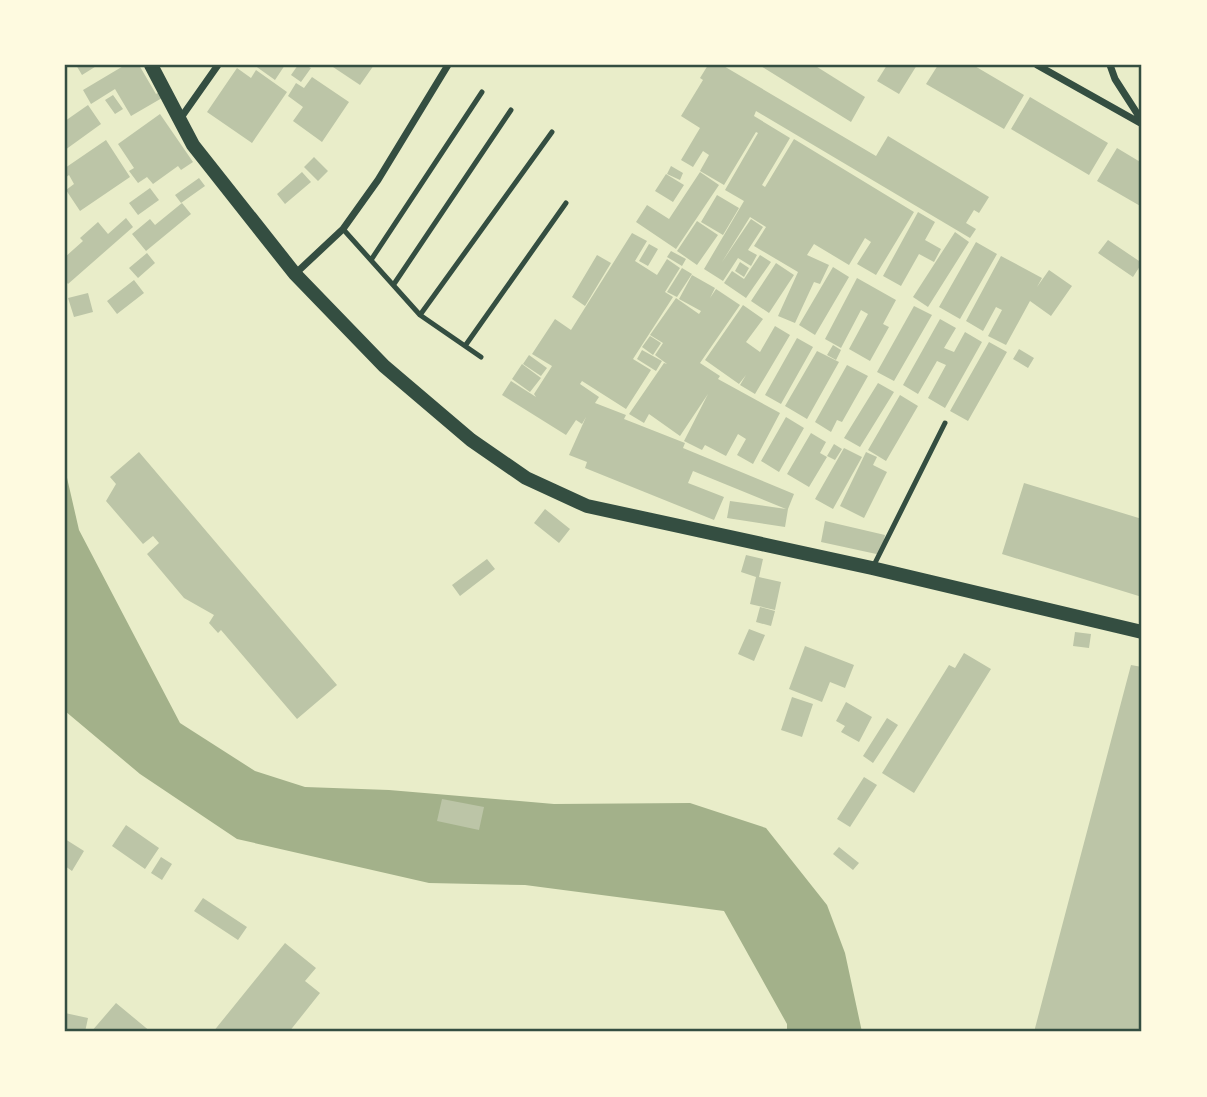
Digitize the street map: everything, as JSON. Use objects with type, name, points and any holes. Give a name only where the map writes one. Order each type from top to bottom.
[{"type":"main road","points":[[151,65],[193,145],[295,274],[384,366],[471,440],[526,478],[587,506],[872,568],[1142,632]]},
{"type":"street","points":[[179,119],[218,65]]},
{"type":"street","points":[[295,274],[343,229],[378,180],[448,65]]},
{"type":"street","points":[[1040,65],[1142,122]]},
{"type":"street","points":[[1110,65],[1115,79],[1142,122]]},
{"type":"lane","points":[[371,260],[482,92]]},
{"type":"lane","points":[[394,284],[511,110]]},
{"type":"lane","points":[[420,316],[552,132]]},
{"type":"lane","points":[[465,346],[566,203]]},
{"type":"lane","points":[[343,229],[420,316],[481,357]]},
{"type":"lane","points":[[872,568],[945,423]]},
{"type":"shaded area","points":[[65,469],[79,530],[180,723],[255,771],[305,787],[389,790],[554,804],[690,803],[766,828],[827,905],[845,953],[862,1032],[787,1032],[787,1024],[724,911],[525,885],[429,883],[237,839],[140,774],[65,711]]},
{"type":"building","points":[[76,65],[98,65],[82,75]]},
{"type":"building","points":[[125,65],[139,65],[156,94],[159,92],[162,98],[131,116],[115,89],[91,104],[83,90]]},
{"type":"building","points":[[254,65],[285,65],[275,80]]},
{"type":"building","points":[[298,65],[311,68],[301,82],[291,75]]},
{"type":"building","points":[[330,65],[374,65],[360,85]]},
{"type":"building","points":[[708,65],[722,65],[876,156],[888,136],[989,197],[979,213],[974,210],[966,223],[976,229],[970,238],[756,111],[754,116],[790,138],[762,185],[765,187],[794,139],[914,212],[876,275],[857,264],[871,242],[865,238],[849,265],[814,244],[807,255],[829,265],[820,284],[814,282],[795,323],[778,316],[798,272],[754,246],[766,227],[750,217],[722,262],[751,219],[763,227],[748,250],[757,255],[751,266],[738,258],[723,281],[704,269],[744,201],[725,190],[758,133],[756,132],[724,185],[700,171],[709,155],[703,151],[693,167],[681,160],[700,128],[681,116],[703,80],[700,78]]},
{"type":"building","points":[[759,65],[814,65],[865,97],[851,122]]},
{"type":"building","points":[[887,65],[917,65],[899,94],[877,81]]},
{"type":"building","points":[[938,65],[973,65],[1024,95],[1004,129],[926,84]]},
{"type":"building","points":[[237,68],[251,78],[256,70],[287,92],[252,143],[207,112]]},
{"type":"building","points":[[312,77],[349,102],[322,142],[293,121],[303,107],[288,96],[296,83],[304,88]]},
{"type":"building","points":[[113,95],[123,109],[115,114],[105,100]]},
{"type":"building","points":[[1030,97],[1108,143],[1089,175],[1011,129]]},
{"type":"building","points":[[88,105],[101,124],[65,150],[65,121]]},
{"type":"building","points":[[160,114],[193,162],[181,170],[178,166],[153,184],[147,177],[138,183],[129,171],[134,168],[118,144]]},
{"type":"building","points":[[106,140],[130,177],[80,211],[66,190],[74,184],[69,175],[65,178],[65,168]]},
{"type":"building","points":[[1117,148],[1142,163],[1142,207],[1097,181]]},
{"type":"building","points":[[314,157],[328,171],[318,181],[304,167]]},
{"type":"building","points":[[671,166],[683,173],[680,180],[667,174]]},
{"type":"building","points":[[302,172],[311,182],[285,204],[277,194]]},
{"type":"building","points":[[700,172],[719,185],[676,249],[636,222],[647,205],[669,219]]},
{"type":"building","points":[[666,174],[684,185],[673,202],[655,191]]},
{"type":"building","points":[[199,178],[205,186],[181,203],[175,195]]},
{"type":"building","points":[[150,188],[159,200],[138,215],[129,203]]},
{"type":"building","points":[[717,195],[739,208],[723,235],[701,222]]},
{"type":"building","points":[[182,203],[191,214],[146,251],[132,234],[150,219],[155,225]]},
{"type":"building","points":[[918,212],[935,222],[925,240],[941,249],[934,262],[919,254],[901,286],[883,276]]},
{"type":"building","points":[[126,218],[133,227],[68,284],[65,280],[65,257],[83,241],[80,238],[98,222],[108,234]]},
{"type":"building","points":[[697,221],[718,235],[697,265],[677,251]]},
{"type":"building","points":[[955,232],[969,242],[928,307],[913,297]]},
{"type":"building","points":[[632,233],[647,241],[635,261],[657,275],[667,259],[680,268],[665,292],[673,297],[633,359],[651,370],[626,409],[582,381],[580,384],[599,397],[595,403],[626,415],[624,419],[685,443],[683,448],[794,494],[785,527],[727,518],[730,501],[786,509],[693,471],[688,483],[724,497],[714,520],[585,468],[587,462],[569,455],[586,417],[582,424],[576,420],[566,435],[502,395],[511,381],[536,397],[534,394],[552,366],[532,354],[555,319],[571,330]]},
{"type":"building","points":[[1108,240],[1142,263],[1133,277],[1098,253]]},
{"type":"building","points":[[976,242],[997,254],[960,319],[939,307]]},
{"type":"building","points":[[649,244],[658,249],[648,266],[639,261]]},
{"type":"building","points":[[671,251],[686,259],[682,266],[667,257]]},
{"type":"building","points":[[147,253],[155,263],[138,278],[129,268]]},
{"type":"building","points":[[597,255],[611,263],[585,306],[572,297]]},
{"type":"building","points":[[760,255],[771,262],[746,298],[724,283],[732,271],[744,279]]},
{"type":"building","points":[[1001,256],[1042,278],[1037,287],[1049,270],[1072,286],[1051,316],[1030,301],[1006,345],[988,336],[1002,310],[996,307],[983,331],[966,321]]},
{"type":"building","points":[[740,262],[749,268],[744,277],[735,271]]},
{"type":"building","points":[[776,263],[794,275],[769,313],[751,301]]},
{"type":"building","points":[[833,267],[849,277],[815,335],[799,325]]},
{"type":"building","points":[[682,268],[692,274],[677,297],[667,292]]},
{"type":"building","points":[[692,275],[715,288],[710,298],[716,289],[740,305],[700,363],[720,376],[718,379],[780,413],[753,464],[737,455],[746,439],[738,434],[726,456],[705,445],[702,450],[684,441],[708,394],[680,436],[649,414],[644,423],[629,414],[664,363],[667,364],[655,355],[663,343],[650,335],[676,298],[699,314],[701,311],[679,299]]},
{"type":"building","points":[[857,278],[896,300],[883,324],[889,327],[870,361],[849,349],[868,314],[861,310],[841,348],[825,339]]},
{"type":"building","points":[[134,280],[144,293],[117,314],[107,301]]},
{"type":"building","points":[[88,293],[93,312],[74,317],[68,298]]},
{"type":"building","points":[[743,305],[763,319],[746,342],[760,352],[775,326],[790,335],[755,394],[740,385],[746,375],[739,384],[705,360]]},
{"type":"building","points":[[914,306],[932,315],[894,381],[877,372]]},
{"type":"building","points":[[940,319],[956,328],[944,348],[954,352],[965,332],[982,342],[945,408],[928,398],[946,365],[937,361],[918,394],[903,385]]},
{"type":"building","points":[[650,336],[661,343],[653,355],[642,347]]},
{"type":"building","points":[[797,338],[813,347],[781,404],[765,395]]},
{"type":"building","points":[[989,342],[1007,352],[968,421],[950,411]]},
{"type":"building","points":[[833,345],[841,350],[836,360],[827,355]]},
{"type":"building","points":[[1019,349],[1034,358],[1028,368],[1013,359]]},
{"type":"building","points":[[642,350],[662,361],[656,371],[637,359]]},
{"type":"building","points":[[817,351],[839,362],[807,419],[785,406]]},
{"type":"building","points":[[529,355],[547,368],[541,376],[523,364]]},
{"type":"building","points":[[522,364],[541,378],[530,392],[512,379]]},
{"type":"building","points":[[847,365],[868,376],[842,422],[837,420],[831,432],[815,422]]},
{"type":"building","points":[[878,383],[894,392],[860,447],[844,438]]},
{"type":"building","points":[[900,395],[918,406],[886,461],[868,450]]},
{"type":"building","points":[[786,417],[804,428],[779,472],[761,461]]},
{"type":"building","points":[[811,433],[826,442],[820,453],[827,457],[809,487],[787,474]]},
{"type":"building","points":[[834,444],[842,449],[835,460],[827,456]]},
{"type":"building","points":[[844,448],[862,457],[833,509],[815,499]]},
{"type":"building","points":[[139,452],[337,685],[297,719],[221,630],[218,633],[209,623],[214,615],[184,598],[147,554],[159,543],[153,536],[143,544],[106,501],[116,484],[110,477]]},
{"type":"building","points":[[866,452],[877,457],[873,465],[887,472],[864,518],[840,506]]},
{"type":"building","points":[[1024,483],[1142,519],[1142,597],[1002,554]]},
{"type":"building","points":[[545,509],[570,529],[559,543],[534,523]]},
{"type":"building","points":[[825,521],[885,535],[881,555],[821,542]]},
{"type":"building","points":[[746,555],[763,559],[759,577],[781,582],[775,610],[750,604],[756,577],[741,572]]},
{"type":"building","points":[[487,559],[495,569],[460,596],[452,585]]},
{"type":"building","points":[[760,607],[775,611],[771,626],[756,622]]},
{"type":"building","points":[[749,629],[765,635],[754,661],[738,654]]},
{"type":"building","points":[[1075,632],[1091,634],[1089,648],[1073,646]]},
{"type":"building","points":[[805,646],[854,665],[845,688],[830,682],[822,702],[789,689]]},
{"type":"building","points":[[964,653],[991,669],[914,793],[882,773],[949,665],[955,668]]},
{"type":"building","points":[[1131,665],[1142,667],[1142,1032],[1034,1032]]},
{"type":"building","points":[[792,697],[813,704],[802,737],[781,730]]},
{"type":"building","points":[[846,702],[872,717],[859,742],[841,732],[845,726],[836,721]]},
{"type":"building","points":[[887,718],[898,725],[873,763],[863,756]]},
{"type":"building","points":[[864,777],[877,785],[850,827],[837,819]]},
{"type":"building","points":[[442,799],[484,807],[479,830],[437,821]]},
{"type":"building","points":[[126,825],[159,848],[145,869],[112,846]]},
{"type":"building","points":[[65,839],[84,851],[72,871],[65,866]]},
{"type":"building","points":[[839,847],[859,863],[853,870],[833,854]]},
{"type":"building","points":[[161,857],[172,864],[162,880],[151,873]]},
{"type":"building","points":[[203,898],[247,927],[238,940],[194,911]]},
{"type":"building","points":[[285,943],[316,968],[305,981],[320,993],[289,1032],[213,1032]]},
{"type":"building","points":[[116,1003],[151,1032],[91,1032]]},
{"type":"building","points":[[65,1013],[88,1018],[85,1032],[65,1032]]}]
